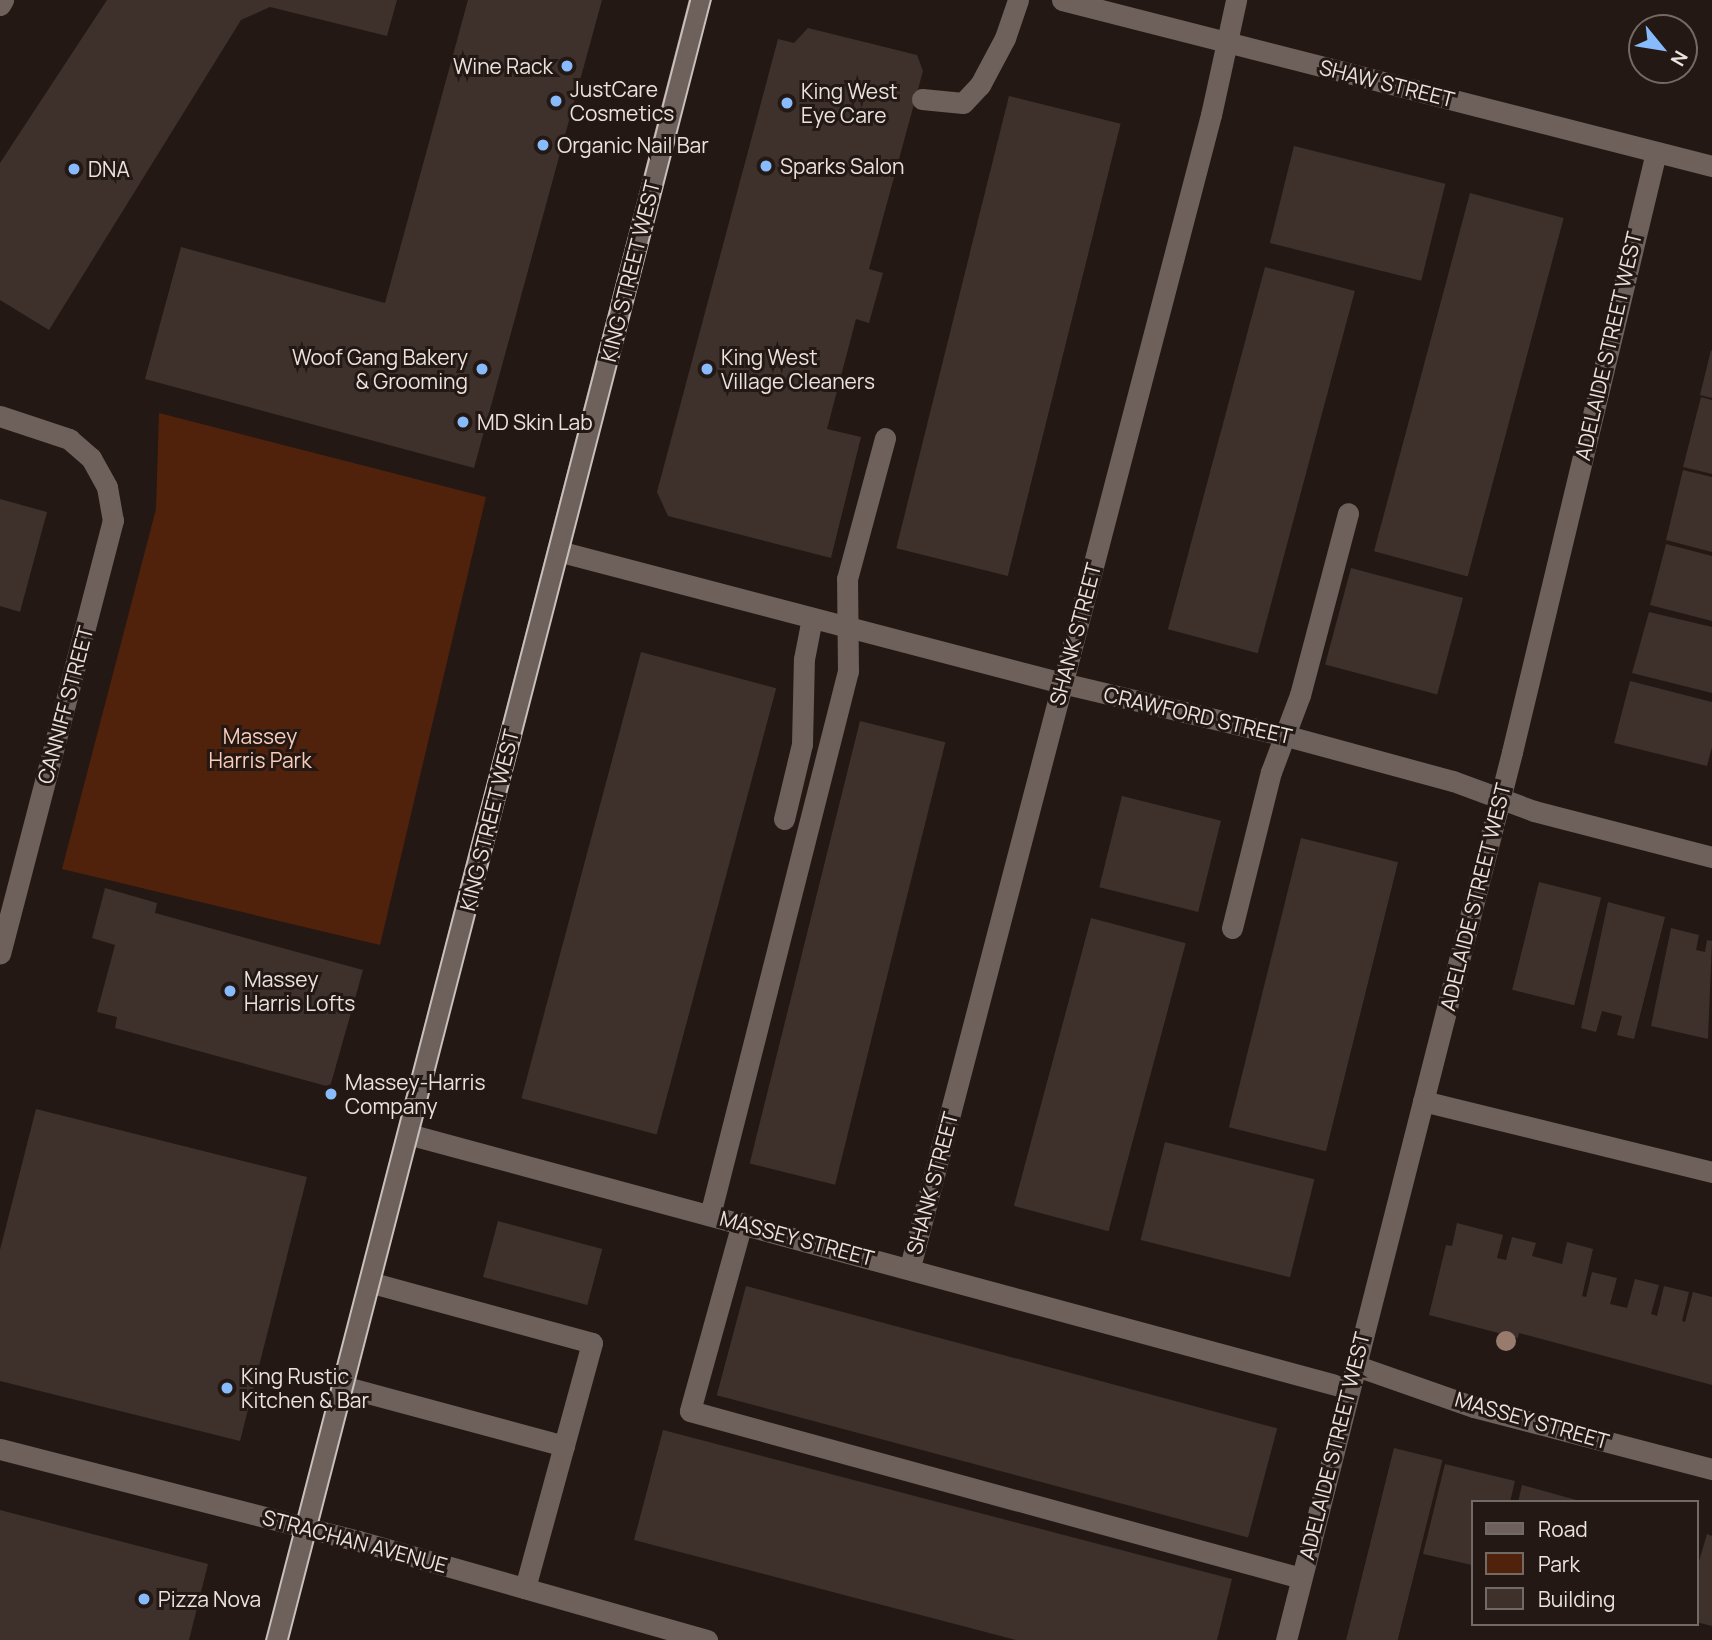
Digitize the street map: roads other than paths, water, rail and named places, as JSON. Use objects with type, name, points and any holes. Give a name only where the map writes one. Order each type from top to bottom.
[{"type":"street","points":[[0,5],[3,0]]},
{"type":"street","name":"KING STREET WEST","points":[[276,1640],[699,0]]},
{"type":"street","points":[[922,99],[963,103],[980,85],[1005,38],[1018,0]]},
{"type":"street","name":"SHAW STREET","points":[[1062,0],[1712,166]]},
{"type":"street","name":"SHANK STREET","points":[[910,1267],[1236,0]]},
{"type":"street","name":"ADELAIDE STREET WEST","points":[[1286,1640],[1500,799],[1656,152]]},
{"type":"street","name":"CANNIFF STREET","points":[[0,415],[69,439],[92,458],[107,488],[113,520],[0,954]]},
{"type":"street","points":[[710,1215],[848,671],[847,579],[885,438]]},
{"type":"street","points":[[1232,928],[1271,772],[1287,736],[1348,513]]},
{"type":"street","name":"CRAWFORD STREET","points":[[558,551],[1062,682],[1287,736],[1500,799],[1712,857]]},
{"type":"street","points":[[784,819],[802,744],[803,659],[813,618]]},
{"type":"street","points":[[1423,1101],[1712,1172]]},
{"type":"street","name":"MASSEY STREET","points":[[408,1134],[910,1267],[1348,1388]]},
{"type":"street","points":[[742,1223],[690,1411],[1301,1578]]},
{"type":"street","points":[[369,1282],[592,1343],[525,1588]]},
{"type":"street","name":"MASSEY STREET","points":[[1354,1365],[1474,1407],[1712,1469]]},
{"type":"street","points":[[342,1386],[564,1446]]},
{"type":"street","name":"STRACHAN AVENUE","points":[[0,1450],[306,1527],[707,1640]]},
{"type":"tram line","points":[[266,1640],[690,0]]},
{"type":"tram line","points":[[288,1640],[711,0]]},
{"type":"place","name":"Wine Rack","points":[[567,66]]},
{"type":"place","name":"JustCare Cosmetics","points":[[556,101]]},
{"type":"place","name":"King West Eye Care","points":[[787,103]]},
{"type":"place","name":"Organic Nail Bar","points":[[543,145]]},
{"type":"place","name":"Sparks Salon","points":[[766,166]]},
{"type":"place","name":"DNA","points":[[74,169]]},
{"type":"place","name":"Woof Gang Bakery & Grooming","points":[[482,369]]},
{"type":"place","name":"King West Village Cleaners","points":[[707,369]]},
{"type":"place","name":"MD Skin Lab","points":[[463,422]]},
{"type":"place","name":"Massey Harris Lofts","points":[[230,991]]},
{"type":"place","name":"Massey-Harris Company","points":[[331,1094]]},
{"type":"place","name":"King Rustic Kitchen & Bar","points":[[227,1388]]},
{"type":"place","name":"Pizza Nova","points":[[144,1599]]},
{"type":"park label","name":"Massey Harris Park","points":[[260,748]]}]
